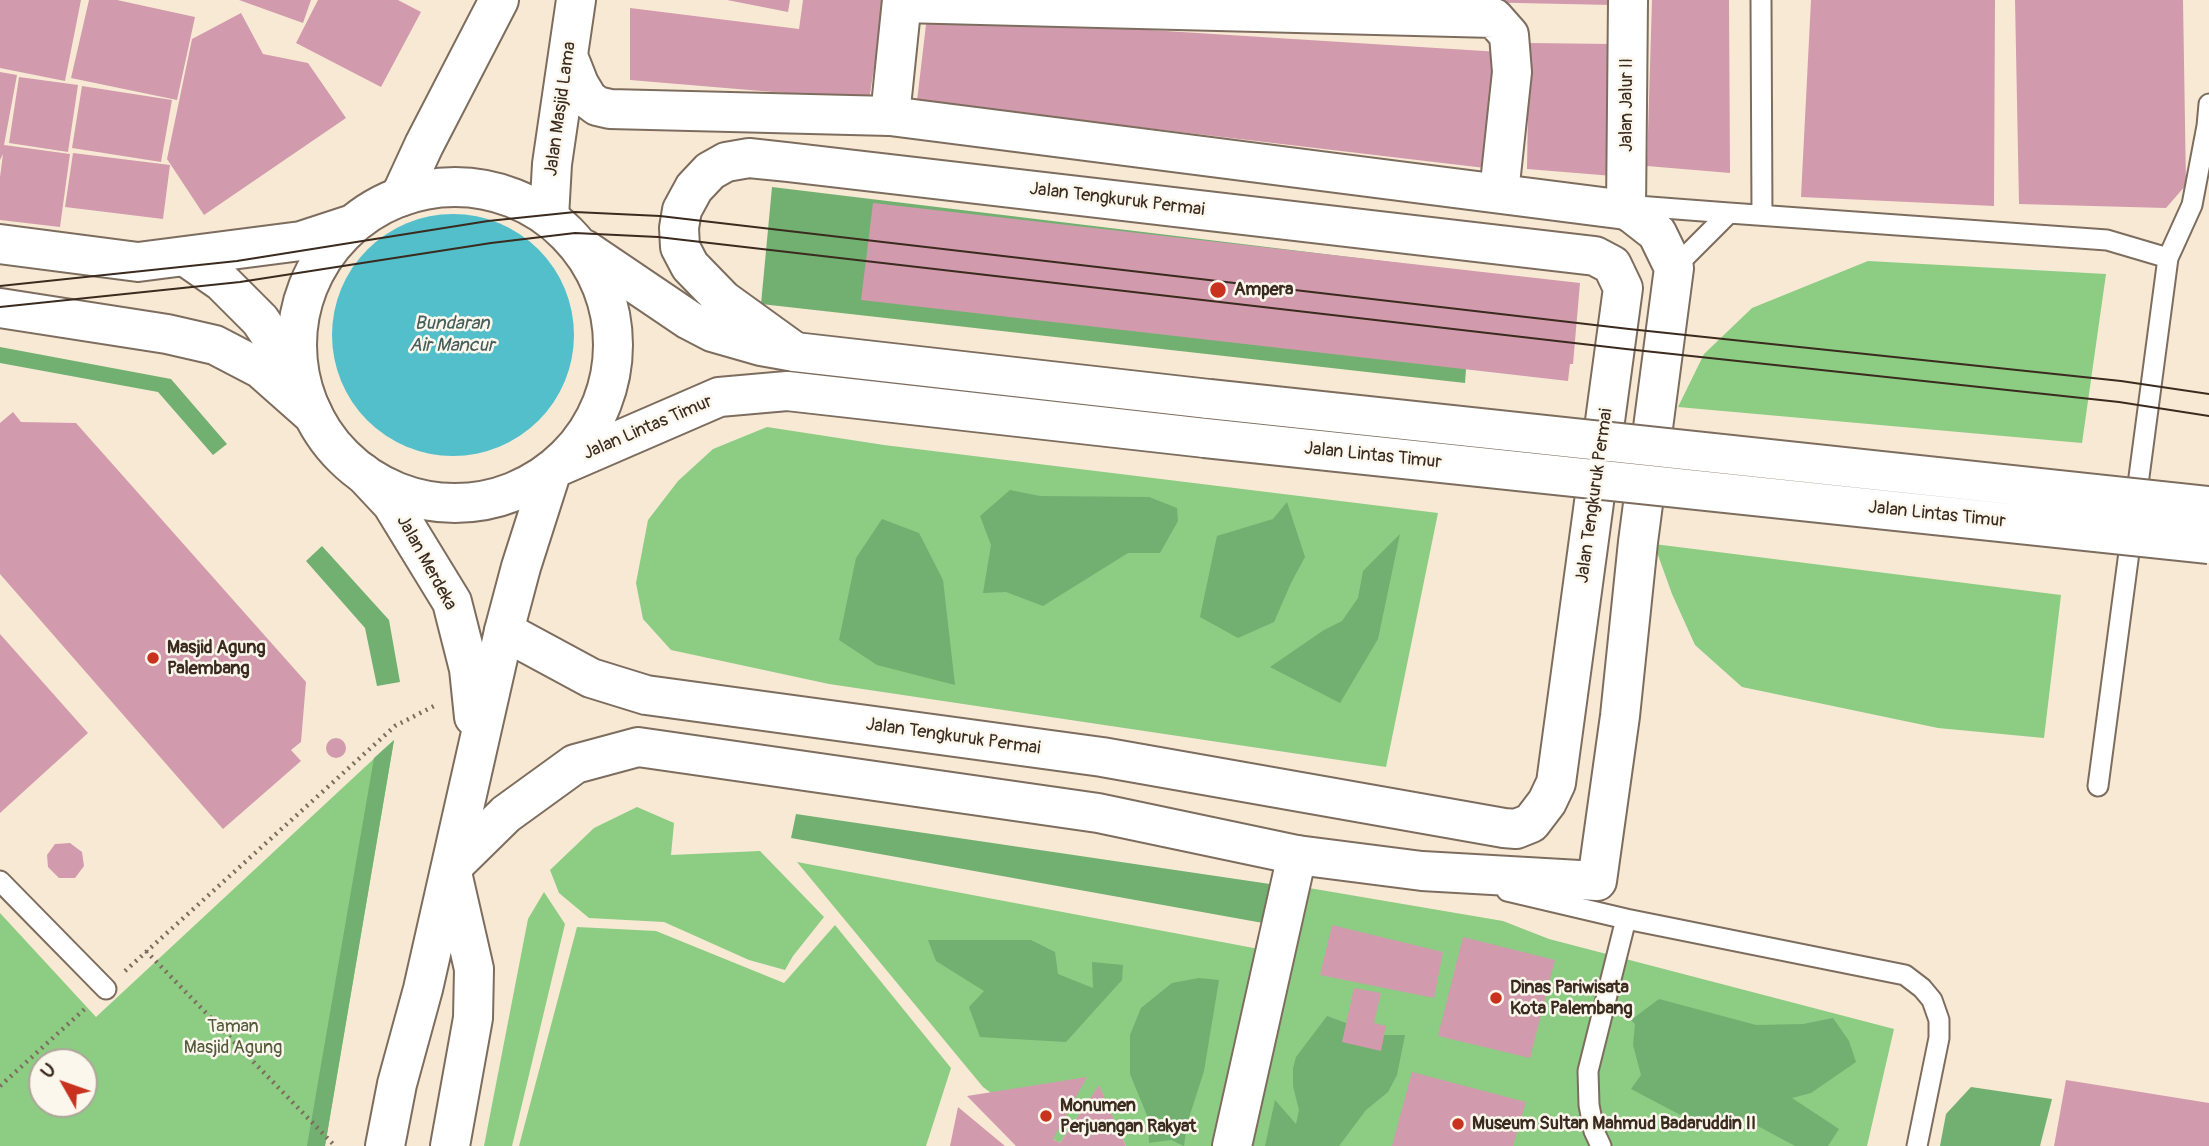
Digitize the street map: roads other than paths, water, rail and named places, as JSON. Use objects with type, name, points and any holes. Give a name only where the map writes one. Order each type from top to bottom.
[{"type":"main road","points":[[400,197],[499,0]]},
{"type":"main road","name":"Jalan Masjid Lama","points":[[549,217],[552,164],[576,0]]},
{"type":"main road","name":"Jalan Jalur II","points":[[1626,210],[1628,0]]},
{"type":"main road","points":[[890,116],[902,2],[1494,18],[1509,35],[1512,72],[1499,193]]},
{"type":"main road","points":[[451,868],[506,814],[575,764],[638,747],[1097,813],[1297,855],[1422,871],[1597,881],[1620,716],[1638,542],[1674,268],[1657,233],[1626,210],[890,116],[597,107],[588,99],[579,84],[568,56]]},
{"type":"main road","points":[[733,112],[726,162],[710,171],[694,188],[682,210],[680,247],[690,266],[723,300],[794,352]]},
{"type":"main road","name":"Jalan Tengkuruk Permai","points":[[504,631],[591,678],[646,695],[1102,757],[1504,828],[1516,829],[1531,823],[1547,802],[1556,783],[1623,288],[1612,265],[1595,256],[1554,251],[787,162],[749,158],[726,162]]},
{"type":"main road","points":[[314,416],[306,397],[297,355],[301,312],[306,292],[326,254],[356,223],[372,211],[400,197],[426,187],[465,187],[503,194],[527,204],[549,217],[579,246],[671,309],[712,332],[761,346],[1209,399],[2209,506]]},
{"type":"main road","points":[[0,244],[138,262],[301,241],[356,223]]},
{"type":"main road","points":[[186,257],[222,282],[260,320],[283,354],[327,438],[363,473],[384,487],[408,496],[433,501],[482,502],[531,484],[552,470],[581,440],[602,404],[612,363],[612,321],[600,282],[579,246]]},
{"type":"main road","points":[[0,309],[167,334],[215,345],[261,369],[314,416]]},
{"type":"main road","name":"Jalan Lintas Timur","points":[[552,470],[719,397],[787,391],[2209,544]]},
{"type":"main road","name":"Jalan Merdeka","points":[[385,1146],[397,1084],[424,989],[504,631],[552,470]]},
{"type":"main road","name":"Jalan Merdeka","points":[[363,473],[392,504],[452,602],[469,669],[478,747]]},
{"type":"main road","points":[[1097,813],[1102,757]]},
{"type":"main road","points":[[1232,1146],[1297,855]]},
{"type":"main road","name":"Jalan Merdeka","points":[[450,1146],[473,1018],[474,969],[451,868]]},
{"type":"lane","points":[[1761,0],[1762,215]]},
{"type":"lane","points":[[2098,786],[2168,257],[2192,205],[2209,104]]},
{"type":"lane","points":[[1626,210],[1637,206],[2107,240],[2168,257]]},
{"type":"lane","points":[[1674,268],[1729,212]]},
{"type":"lane","points":[[1422,871],[1626,919],[1905,975],[1933,1000],[1939,1020],[1939,1038],[1917,1146]]},
{"type":"lane","points":[[0,881],[106,989]]},
{"type":"lane","points":[[1601,1146],[1591,1118],[1588,1071],[1626,919]]},
{"type":"water","name":"Bundaran Air Mancur","points":[[453,214],[477,217],[499,224],[520,235],[538,250],[553,268],[564,289],[571,311],[574,335],[571,359],[564,381],[553,402],[538,420],[520,435],[499,446],[477,453],[453,456],[429,453],[407,446],[386,435],[368,420],[353,402],[342,381],[335,359],[332,335],[335,311],[342,289],[353,268],[368,250],[386,235],[407,224],[429,217]]},
{"type":"tram line","points":[[0,286],[237,261],[488,221],[575,212],[660,216],[1629,329],[2121,381],[2209,394]]},
{"type":"tram line","points":[[0,307],[240,282],[491,243],[575,233],[658,237],[1626,349],[2119,402],[2209,416]]},
{"type":"place","name":"Ampera","points":[[1218,290]]},
{"type":"place","name":"Masjid Agung Palembang","points":[[153,658]]},
{"type":"place","name":"Dinas Pariwisata Kota Palembang","points":[[1496,998]]},
{"type":"place","name":"Monumen Perjuangan Rakyat","points":[[1046,1116]]},
{"type":"place","name":"Museum Sultan Mahmud Badaruddin II","points":[[1458,1124]]},
{"type":"park label","name":"Taman Masjid Agung","points":[[233,1037]]}]
